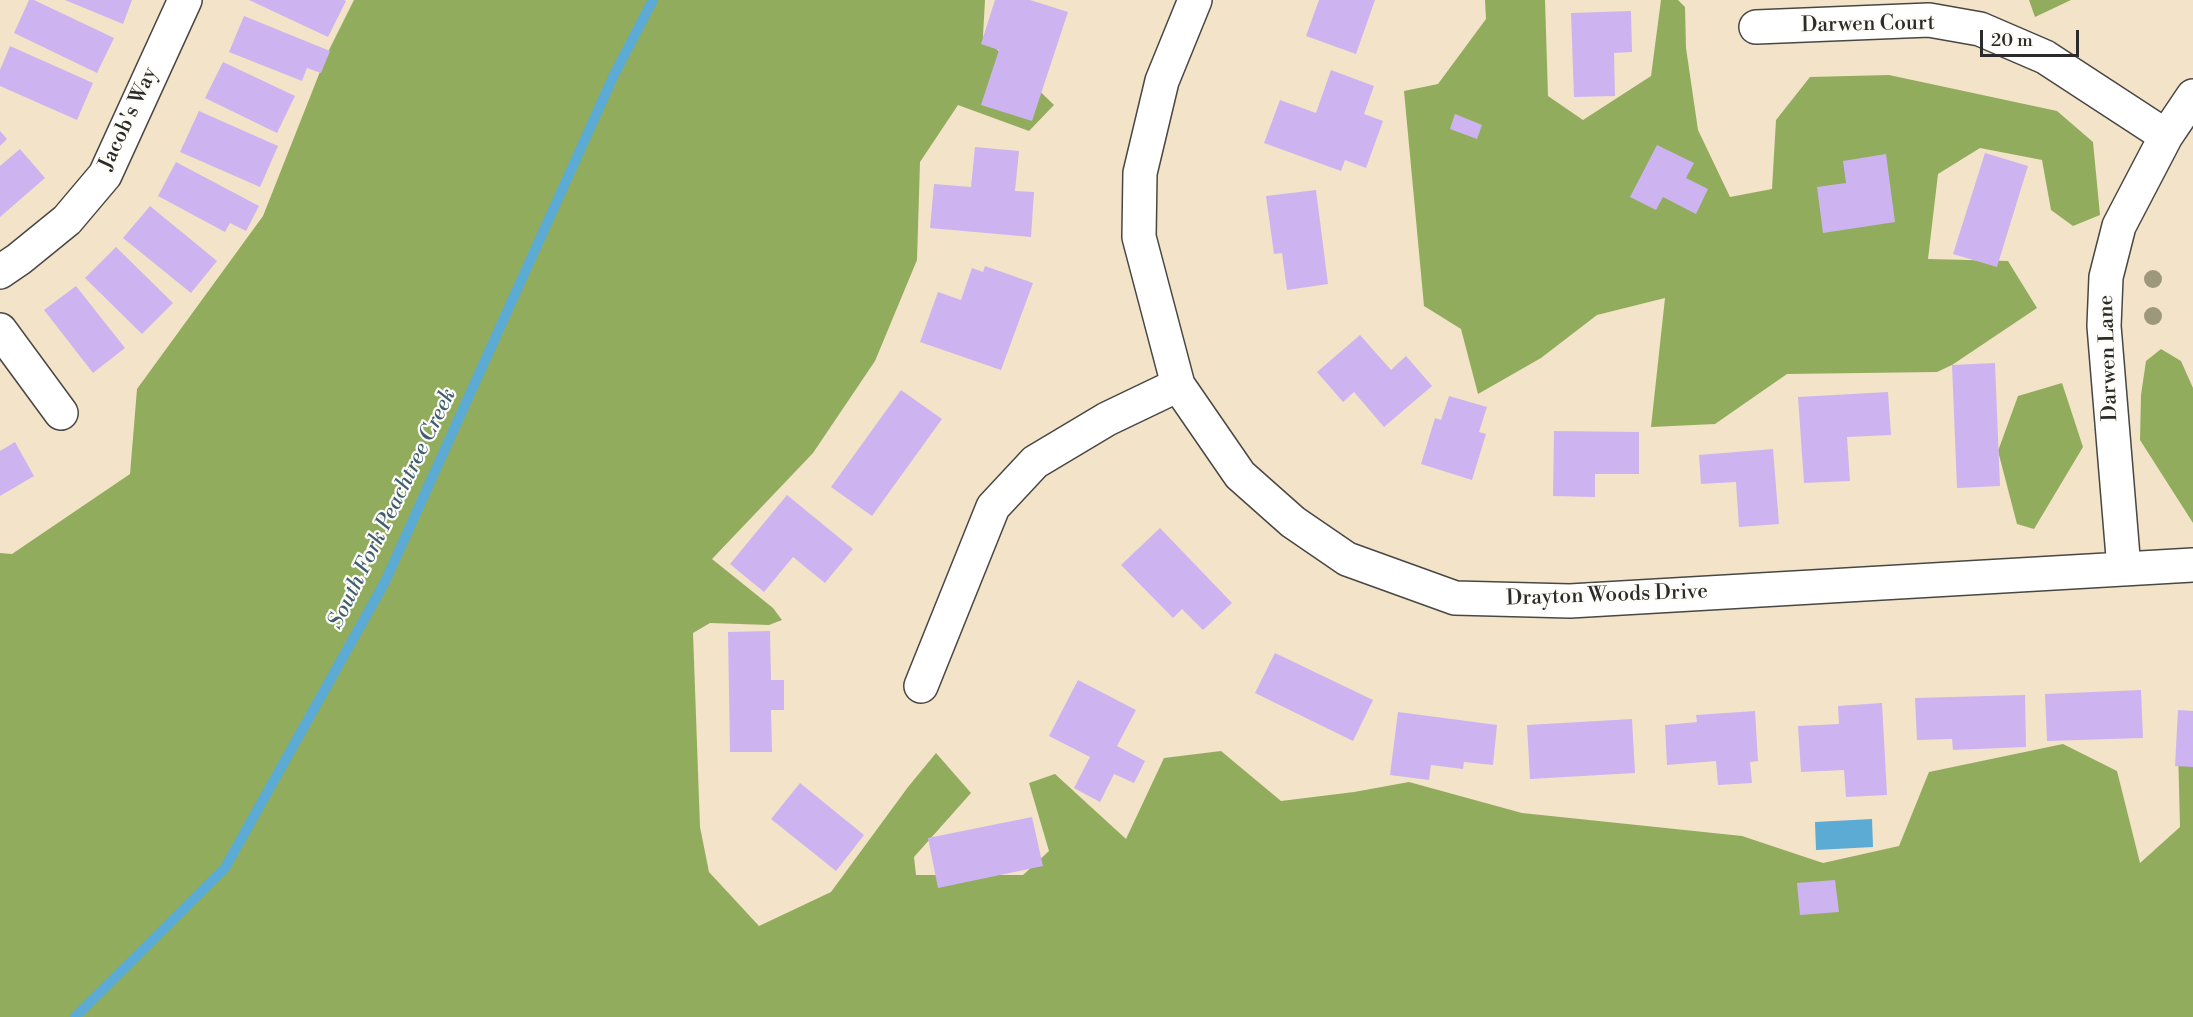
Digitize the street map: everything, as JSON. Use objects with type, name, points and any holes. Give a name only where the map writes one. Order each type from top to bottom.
[{"type":"street","name":"Jacob's Way","points":[[0,272],[67,220],[105,175],[185,0]]},
{"type":"street","name":"Drayton Woods Drive","points":[[1195,0],[1162,81],[1140,173],[1139,237],[1178,385],[1240,475],[1293,522],[1347,559],[1455,598],[1570,602],[2193,565]]},
{"type":"street","name":"Darwen Court","points":[[1756,27],[1929,20],[1980,29],[2045,57],[2166,136]]},
{"type":"street","name":"Darwen Lane","points":[[2124,569],[2103,326],[2106,278],[2119,226],[2166,136],[2193,96]]},
{"type":"street","points":[[0,330],[61,413]]},
{"type":"street","points":[[921,686],[993,507],[1035,462],[1107,419],[1178,385]]},
{"type":"green space","points":[[354,0],[985,0],[983,36],[1054,105],[1029,131],[958,105],[920,162],[917,260],[875,361],[813,453],[712,559],[773,608],[782,620],[769,625],[710,623],[693,633],[700,827],[709,872],[759,926],[831,892],[908,787],[936,753],[971,793],[914,857],[916,875],[1023,875],[1049,851],[1029,783],[1055,774],[1126,839],[1164,758],[1221,751],[1281,801],[1354,792],[1409,782],[1522,813],[1742,836],[1823,863],[1899,846],[1929,772],[2063,744],[2117,771],[2140,863],[2180,827],[2178,747],[2193,743],[2193,1017],[0,1017],[0,553],[12,554],[130,474],[137,389],[263,216],[327,54]]},
{"type":"green space","points":[[1485,0],[1545,0],[1548,96],[1583,120],[1651,76],[1661,0],[1678,0],[1685,7],[1686,48],[1698,130],[1730,197],[1772,189],[1776,120],[1810,77],[1889,75],[2057,111],[2093,142],[2100,215],[2073,226],[2051,210],[2042,160],[1980,148],[1938,174],[1928,259],[2008,261],[2037,308],[1952,365],[1937,372],[1787,374],[1715,424],[1651,427],[1665,298],[1597,315],[1541,358],[1478,394],[1461,329],[1424,306],[1404,91],[1438,84],[1486,19]]},
{"type":"green space","points":[[2029,0],[2071,0],[2035,17]]},
{"type":"green space","points":[[2161,349],[2181,361],[2193,388],[2193,523],[2140,440],[2141,395],[2146,361]]},
{"type":"green space","points":[[2062,383],[2083,447],[2034,529],[2017,524],[1998,451],[2018,396]]},
{"type":"water","points":[[1872,819],[1873,847],[1816,850],[1815,822]]},
{"type":"building","points":[[29,0],[34,0],[114,38],[97,73],[14,33]]},
{"type":"building","points":[[65,0],[132,0],[123,24]]},
{"type":"building","points":[[249,0],[344,0],[346,1],[328,37]]},
{"type":"building","points":[[995,0],[1030,0],[1068,12],[1032,121],[981,105],[999,50],[981,44]]},
{"type":"building","points":[[1319,0],[1375,0],[1356,54],[1306,36]]},
{"type":"building","points":[[1631,11],[1632,52],[1614,53],[1615,96],[1574,97],[1571,13]]},
{"type":"building","points":[[244,16],[330,51],[321,73],[307,68],[302,81],[229,52]]},
{"type":"building","points":[[10,46],[93,83],[77,120],[0,86],[0,70]]},
{"type":"building","points":[[223,62],[295,96],[277,133],[205,98]]},
{"type":"building","points":[[1331,70],[1374,86],[1364,114],[1383,121],[1366,168],[1345,160],[1341,171],[1264,143],[1280,100],[1316,113]]},
{"type":"building","points":[[199,111],[278,146],[260,187],[180,152]]},
{"type":"building","points":[[1455,114],[1482,125],[1477,139],[1450,129]]},
{"type":"building","points":[[0,131],[7,139],[0,146]]},
{"type":"building","points":[[1657,145],[1694,163],[1686,178],[1708,189],[1696,214],[1663,197],[1656,210],[1630,197]]},
{"type":"building","points":[[975,147],[1019,151],[1015,191],[1034,192],[1031,237],[930,228],[934,184],[971,187]]},
{"type":"building","points":[[20,149],[45,178],[0,217],[0,166]]},
{"type":"building","points":[[1985,153],[2028,166],[1997,267],[1953,254]]},
{"type":"building","points":[[1886,154],[1895,222],[1823,233],[1817,187],[1846,183],[1843,161]]},
{"type":"building","points":[[176,162],[259,206],[246,231],[230,223],[225,232],[158,196]]},
{"type":"building","points":[[1316,190],[1328,284],[1287,290],[1282,253],[1274,254],[1266,196]]},
{"type":"building","points":[[150,206],[217,261],[191,293],[123,238]]},
{"type":"building","points":[[116,247],[173,303],[142,334],[85,278]]},
{"type":"building","points":[[985,266],[1033,283],[1001,370],[920,342],[938,292],[961,300],[972,268],[983,272]]},
{"type":"building","points":[[76,286],[125,348],[93,373],[44,310]]},
{"type":"building","points":[[1360,335],[1391,370],[1406,356],[1432,386],[1384,427],[1354,392],[1343,402],[1317,372]]},
{"type":"building","points":[[1995,363],[2000,486],[1957,488],[1952,365]]},
{"type":"building","points":[[901,390],[942,419],[872,516],[831,487]]},
{"type":"building","points":[[1888,392],[1891,435],[1847,437],[1850,481],[1804,483],[1798,397]]},
{"type":"building","points":[[1449,396],[1487,407],[1479,432],[1486,434],[1472,480],[1421,464],[1435,418],[1441,420]]},
{"type":"building","points":[[1554,431],[1639,432],[1639,474],[1595,474],[1595,497],[1553,496]]},
{"type":"building","points":[[15,442],[34,476],[0,496],[0,451]]},
{"type":"building","points":[[1773,449],[1779,524],[1739,527],[1736,482],[1701,484],[1699,455]]},
{"type":"building","points":[[787,495],[853,549],[825,583],[793,557],[764,592],[730,564]]},
{"type":"building","points":[[1160,528],[1232,603],[1203,630],[1182,609],[1173,618],[1121,565]]},
{"type":"building","points":[[770,631],[771,680],[784,680],[784,710],[771,710],[772,752],[730,752],[728,632]]},
{"type":"building","points":[[1275,653],[1373,700],[1353,741],[1255,693]]},
{"type":"building","points":[[1078,680],[1136,710],[1117,746],[1145,761],[1134,783],[1114,774],[1100,802],[1074,788],[1090,757],[1049,736]]},
{"type":"building","points":[[2141,690],[2143,738],[2047,741],[2045,694]]},
{"type":"building","points":[[2025,695],[2026,747],[1953,750],[1952,739],[1917,740],[1915,698]]},
{"type":"building","points":[[1882,703],[1887,795],[1846,797],[1844,770],[1801,772],[1798,726],[1839,724],[1838,706]]},
{"type":"building","points":[[2178,710],[2193,711],[2193,767],[2175,766]]},
{"type":"building","points":[[1755,711],[1758,761],[1750,762],[1752,783],[1718,785],[1716,761],[1667,765],[1665,725],[1697,722],[1696,715]]},
{"type":"building","points":[[1398,712],[1497,725],[1493,765],[1464,762],[1463,769],[1431,765],[1429,780],[1390,775]]},
{"type":"building","points":[[1632,719],[1635,773],[1530,779],[1527,725]]},
{"type":"building","points":[[800,783],[864,835],[836,871],[771,819]]},
{"type":"building","points":[[1032,817],[1043,866],[938,888],[928,838]]},
{"type":"building","points":[[1835,880],[1839,912],[1800,915],[1797,883]]},
{"type":"waterway","name":"South Fork Peachtree Creek","points":[[75,1017],[225,868],[385,582],[614,75],[653,0]]}]
